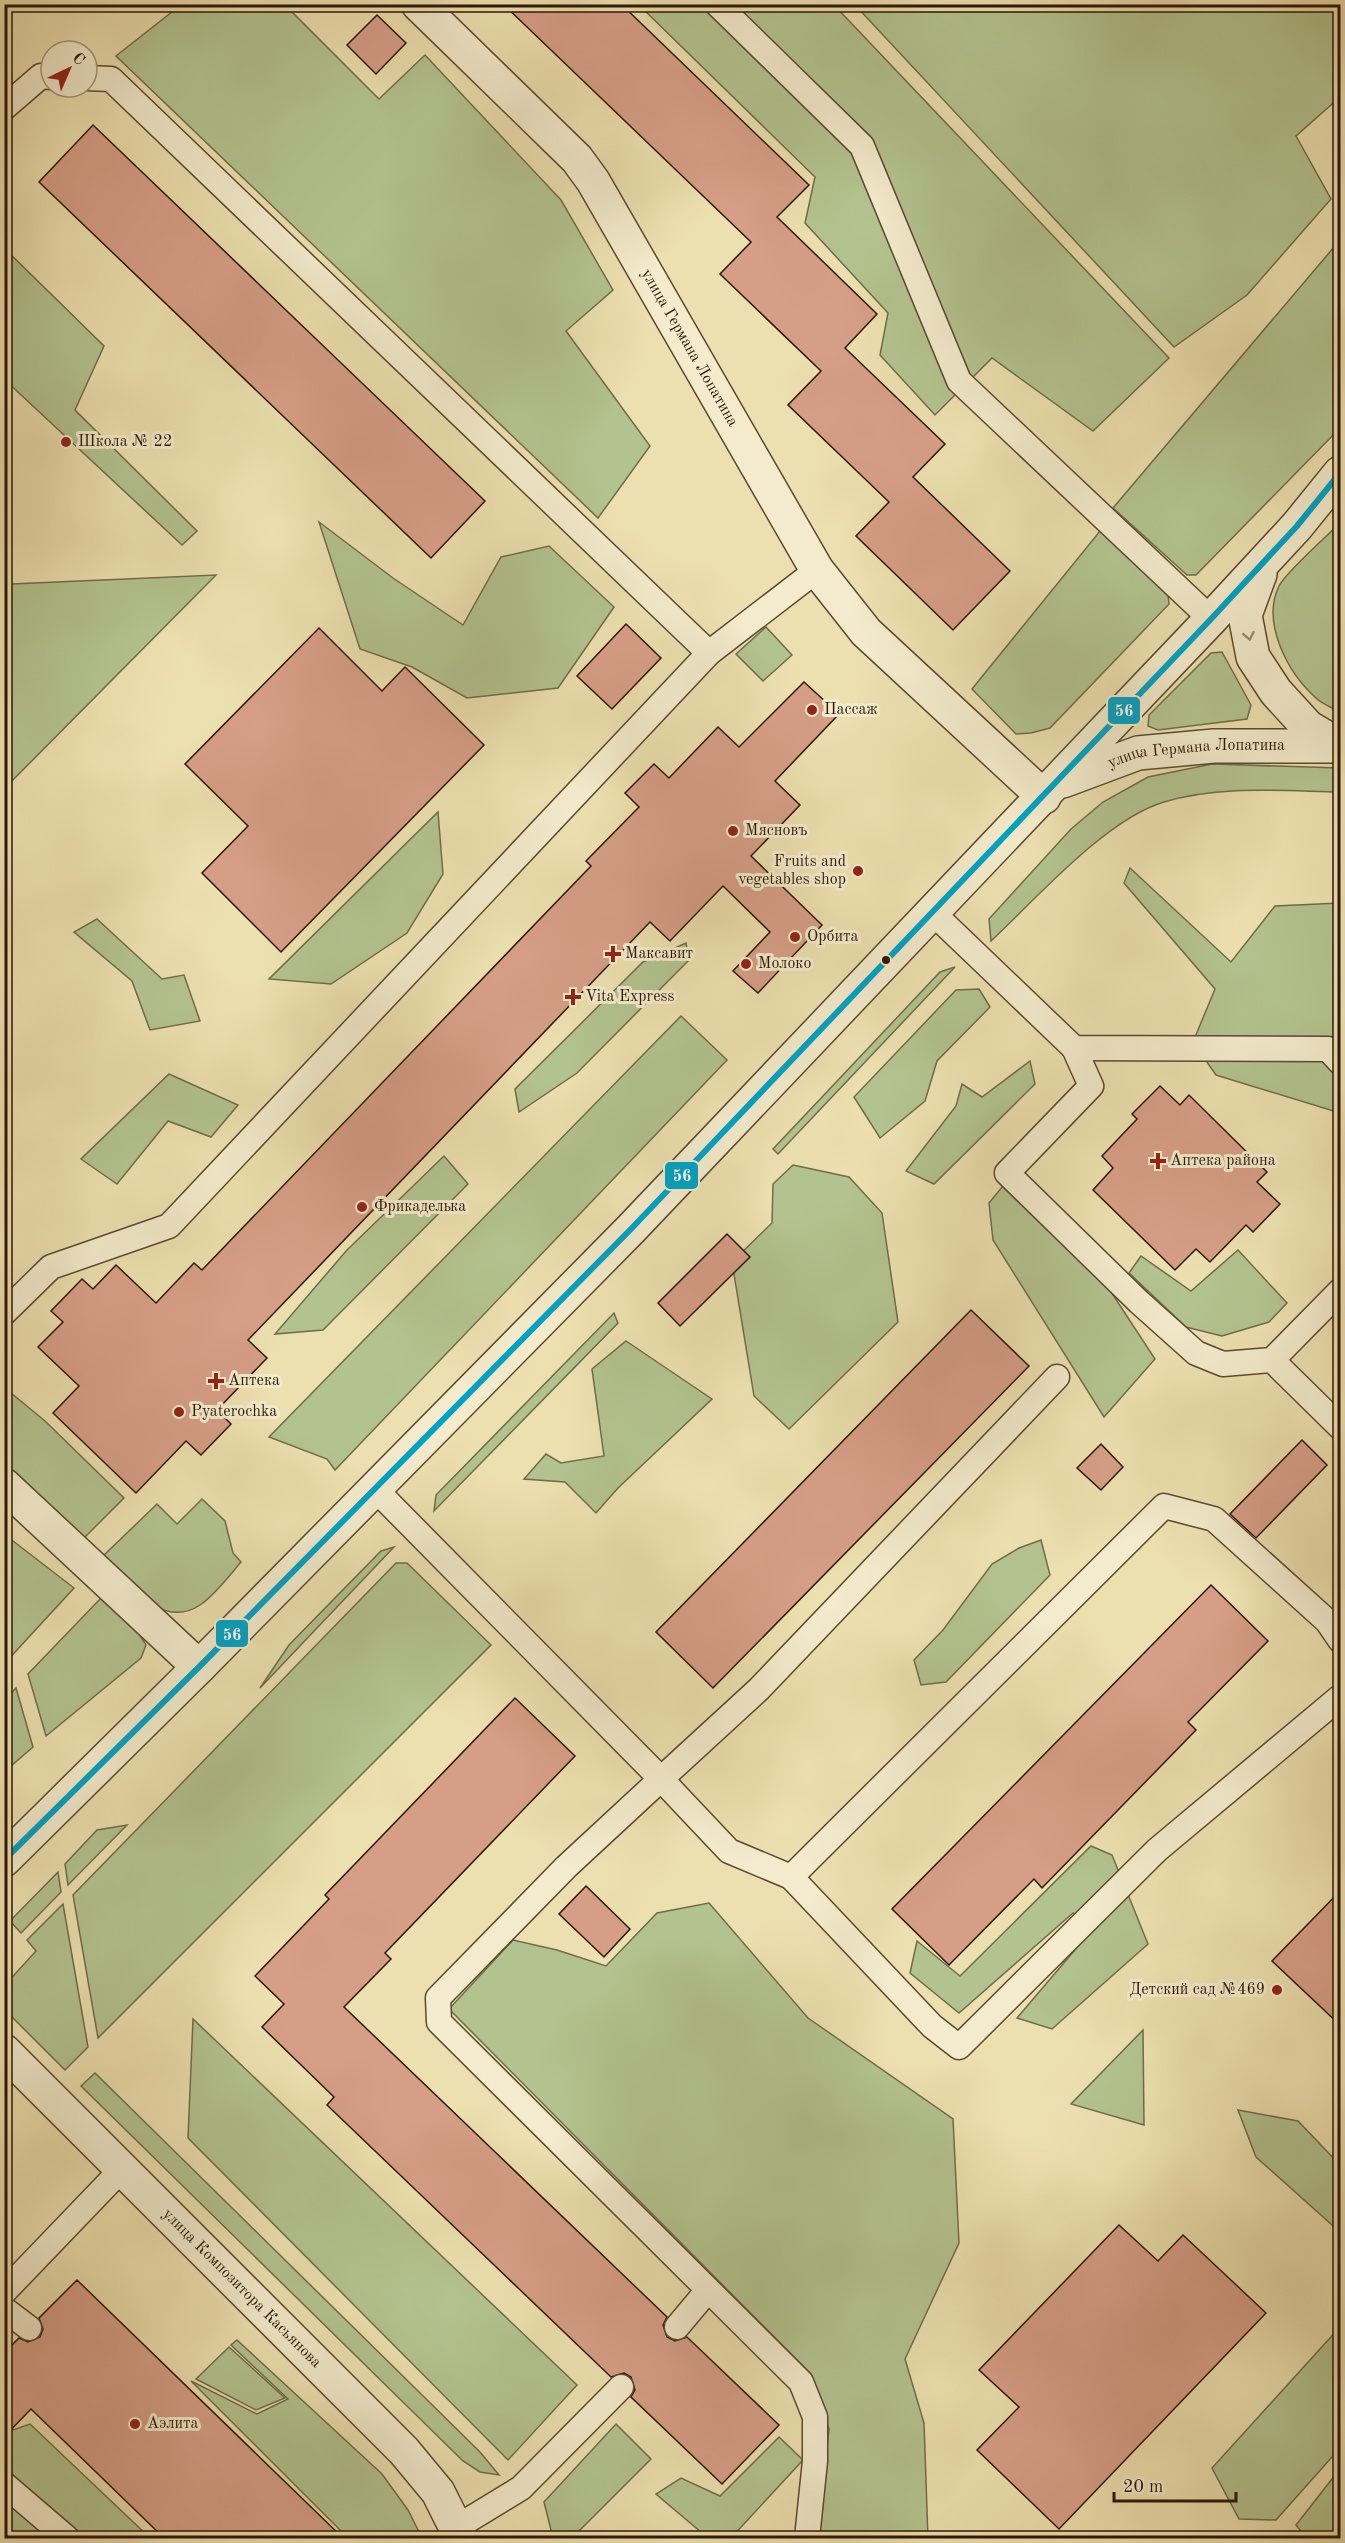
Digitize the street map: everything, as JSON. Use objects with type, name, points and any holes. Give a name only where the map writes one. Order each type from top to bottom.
[{"type":"street","name":"улица Германа Лопатина","points":[[418,4],[577,159],[593,181],[817,570],[866,632],[944,706],[1049,790],[1138,753],[1214,746],[1341,746]]},
{"type":"street","points":[[4,1860],[375,1490],[631,1229],[1211,619],[1337,479]]},
{"type":"street","points":[[1264,561],[1245,615],[1253,657],[1276,692],[1308,727],[1341,746]]},
{"type":"street","points":[[4,1485],[199,1667]]},
{"type":"street","name":"улица Композитора Касьянова","points":[[6,2055],[123,2168],[404,2451],[438,2492],[459,2533]]},
{"type":"lane","points":[[717,4],[862,146],[959,381],[1211,619]]},
{"type":"lane","points":[[4,108],[39,78]]},
{"type":"lane","points":[[99,79],[111,80],[709,654]]},
{"type":"lane","points":[[4,1313],[51,1267],[170,1226],[709,654],[817,570]]},
{"type":"lane","points":[[933,912],[1074,1048],[1091,1086],[1007,1173],[1139,1302],[1196,1353],[1223,1364],[1272,1360],[1341,1291]]},
{"type":"lane","points":[[1074,1048],[1336,1048]]},
{"type":"lane","points":[[1272,1360],[1341,1426]]},
{"type":"lane","points":[[807,2538],[815,2461],[815,2417],[801,2382],[439,2022],[438,1998],[566,1867],[759,1689],[1058,1377]]},
{"type":"lane","points":[[375,1490],[661,1779],[729,1851],[790,1877],[932,2026],[959,2048],[1156,1850],[1341,1697]]},
{"type":"lane","points":[[790,1877],[1164,1506],[1214,1519],[1327,1621],[1341,1640]]},
{"type":"lane","points":[[4,2292],[123,2168]]},
{"type":"lane","points":[[677,2327],[708,2290]]},
{"type":"lane","points":[[4,2309],[29,2328]]},
{"type":"lane","points":[[459,2533],[521,2488],[621,2387]]},
{"type":"lane","points":[[4,2484],[67,2538]]},
{"type":"green space","points":[[182,4],[272,4],[288,8],[379,99],[425,55],[561,200],[613,290],[566,331],[650,446],[598,518],[116,56]]},
{"type":"green space","points":[[639,5],[834,5],[1169,358],[1093,431],[992,358],[935,415],[880,355],[888,313],[805,223],[815,177]]},
{"type":"green space","points":[[855,5],[1340,5],[1340,97],[1296,136],[1331,199],[1247,295],[1174,347]]},
{"type":"green space","points":[[1340,240],[1340,428],[1196,575],[1187,575],[1113,508]]},
{"type":"green space","points":[[4,248],[104,346],[75,410],[197,531],[182,545],[5,380]]},
{"type":"green space","points":[[319,522],[393,578],[463,625],[501,557],[549,546],[614,607],[558,688],[467,698],[412,667],[360,649]]},
{"type":"green space","points":[[1340,523],[1340,712],[1318,700],[1296,675],[1280,646],[1273,616],[1274,600],[1283,580]]},
{"type":"green space","points":[[1100,531],[1168,595],[1169,604],[1050,728],[1016,734],[972,689]]},
{"type":"green space","points":[[216,575],[5,788],[5,590],[11,584]]},
{"type":"green space","points":[[766,627],[792,655],[763,681],[736,654]]},
{"type":"green space","points":[[1222,652],[1251,705],[1247,719],[1158,730],[1148,726],[1149,715],[1211,653]]},
{"type":"green space","points":[[1212,764],[1340,768],[1340,792],[1251,790],[1207,793],[1164,802],[1142,811],[1096,842],[991,941],[989,919],[1071,829],[1103,802],[1148,777]]},
{"type":"green space","points":[[438,812],[443,874],[407,933],[331,984],[269,979]]},
{"type":"green space","points":[[1130,868],[1231,962],[1275,906],[1340,903],[1340,1012],[1337,1017],[1340,1035],[1340,1113],[1216,1075],[1193,1042],[1215,989],[1124,883]]},
{"type":"green space","points":[[97,919],[162,979],[184,975],[200,1021],[150,1030],[132,981],[74,932]]},
{"type":"green space","points":[[686,943],[689,960],[577,1073],[519,1112],[515,1089],[643,962]]},
{"type":"green space","points":[[955,967],[778,1154],[773,1149],[940,972]]},
{"type":"green space","points":[[979,989],[990,1007],[937,1061],[925,1101],[880,1138],[854,1097],[956,990]]},
{"type":"green space","points":[[681,1016],[727,1060],[335,1470],[327,1459],[269,1437]]},
{"type":"green space","points":[[1030,1061],[1035,1084],[934,1184],[906,1171],[956,1106],[962,1084],[982,1097]]},
{"type":"green space","points":[[169,1074],[238,1105],[211,1137],[168,1121],[117,1184],[81,1159]]},
{"type":"green space","points":[[444,1156],[468,1184],[323,1330],[275,1334],[347,1250]]},
{"type":"green space","points":[[793,1165],[849,1177],[882,1213],[898,1322],[789,1429],[754,1396],[732,1262],[772,1223],[773,1184]]},
{"type":"green space","points":[[1007,1181],[1098,1272],[1155,1359],[1104,1417],[993,1240],[989,1203]]},
{"type":"green space","points":[[1238,1250],[1287,1303],[1269,1322],[1222,1336],[1186,1327],[1129,1273],[1141,1256],[1191,1291]]},
{"type":"green space","points":[[614,1313],[618,1323],[434,1511],[436,1495]]},
{"type":"green space","points":[[626,1341],[712,1399],[618,1488],[596,1513],[565,1482],[524,1479],[546,1454],[561,1463],[604,1456],[592,1369]]},
{"type":"green space","points":[[5,1388],[45,1421],[124,1498],[82,1540],[5,1469]]},
{"type":"green space","points":[[202,1499],[225,1521],[233,1553],[241,1562],[216,1591],[200,1605],[186,1611],[172,1612],[158,1608],[133,1590],[101,1558],[157,1504],[177,1524]]},
{"type":"green space","points":[[4,1534],[74,1588],[5,1663],[4,1663]]},
{"type":"green space","points":[[1041,1540],[1050,1575],[946,1682],[921,1685],[914,1660],[943,1630],[992,1564],[1019,1548]]},
{"type":"green space","points":[[394,1547],[260,1688],[289,1645],[381,1551]]},
{"type":"green space","points":[[396,1563],[407,1563],[491,1645],[98,2038],[73,1895]]},
{"type":"green space","points":[[101,1598],[139,1634],[146,1645],[141,1658],[46,1736],[28,1674]]},
{"type":"green space","points":[[16,1688],[33,1747],[5,1771],[5,1700]]},
{"type":"green space","points":[[127,1825],[68,1885],[65,1864],[97,1830]]},
{"type":"green space","points":[[1091,1846],[1112,1855],[1148,1944],[1052,2029],[1017,2018],[1091,1931],[1073,1913],[959,2013],[910,1973],[917,1941],[960,1976]]},
{"type":"green space","points":[[58,1872],[61,1892],[21,1933],[10,1921]]},
{"type":"green space","points":[[709,1903],[808,2018],[953,2119],[959,2243],[905,2359],[924,2423],[928,2538],[817,2538],[829,2429],[811,2374],[449,2009],[513,1940],[557,1950],[606,1966],[657,1913]]},
{"type":"green space","points":[[63,1904],[88,2047],[65,2070],[4,2009],[5,1985],[36,1951],[27,1940]]},
{"type":"green space","points":[[193,2019],[577,2385],[508,2460],[188,2138]]},
{"type":"green space","points":[[1143,2030],[1144,2125],[1071,2104]]},
{"type":"green space","points":[[95,2073],[480,2452],[499,2475],[480,2472],[463,2461],[81,2086]]},
{"type":"green space","points":[[1238,2110],[1298,2121],[1340,2165],[1340,2236],[1332,2225],[1256,2157]]},
{"type":"green space","points":[[1340,2327],[1340,2448],[1276,2520],[1239,2519],[1212,2468]]},
{"type":"green space","points":[[237,2340],[382,2474],[408,2510],[422,2538],[348,2538],[191,2381],[257,2414],[288,2399],[231,2345]]},
{"type":"green space","points":[[229,2347],[285,2398],[256,2410],[196,2379]]},
{"type":"green space","points":[[4,2422],[13,2430],[30,2424],[150,2538],[75,2538],[5,2478]]},
{"type":"green space","points":[[616,2424],[651,2459],[572,2538],[553,2538],[544,2502]]},
{"type":"green space","points":[[779,2437],[803,2460],[731,2538],[708,2538],[656,2494],[681,2478],[720,2496]]},
{"type":"green space","points":[[1339,2470],[1340,2538],[1306,2538],[1296,2525]]},
{"type":"green space","points":[[5,2502],[48,2538],[5,2538]]},
{"type":"building","points":[[503,4],[621,4],[809,185],[777,217],[877,314],[845,348],[945,444],[913,477],[1010,571],[953,630],[856,536],[889,502],[788,405],[821,371],[720,274],[751,242]]},
{"type":"building","points":[[377,15],[406,43],[376,74],[347,45]]},
{"type":"building","points":[[93,125],[485,501],[431,558],[39,182]]},
{"type":"building","points":[[626,624],[661,658],[612,709],[577,676]]},
{"type":"building","points":[[319,628],[382,691],[405,667],[484,745],[281,952],[202,873],[248,826],[185,764]]},
{"type":"building","points":[[804,682],[839,714],[775,781],[800,805],[751,856],[822,925],[758,993],[733,971],[770,932],[723,886],[670,941],[650,922],[248,1340],[267,1358],[217,1410],[231,1424],[201,1455],[186,1441],[136,1493],[53,1413],[79,1386],[38,1347],[63,1322],[51,1311],[82,1279],[93,1289],[116,1265],[156,1303],[194,1263],[202,1270],[591,866],[586,861],[639,807],[625,793],[654,764],[669,778],[718,727],[739,747]]},
{"type":"building","points":[[1160,1086],[1180,1105],[1189,1095],[1267,1172],[1257,1182],[1280,1204],[1253,1232],[1246,1225],[1210,1262],[1196,1249],[1175,1270],[1093,1190],[1113,1168],[1102,1156],[1137,1119],[1132,1114]]},
{"type":"building","points":[[727,1234],[750,1257],[680,1326],[658,1303]]},
{"type":"building","points":[[971,1310],[1029,1366],[713,1688],[656,1632]]},
{"type":"building","points":[[1302,1440],[1327,1465],[1256,1538],[1230,1514]]},
{"type":"building","points":[[1101,1444],[1123,1467],[1101,1490],[1077,1468]]},
{"type":"building","points":[[1211,1585],[1268,1641],[1188,1722],[1196,1730],[1042,1888],[1034,1879],[949,1965],[892,1909]]},
{"type":"building","points":[[515,1698],[575,1756],[385,1953],[391,1959],[344,2007],[667,2317],[663,2325],[667,2337],[675,2341],[687,2337],[779,2425],[722,2484],[631,2397],[635,2390],[631,2377],[624,2373],[611,2377],[327,2105],[334,2097],[262,2027],[284,2004],[255,1976],[329,1899],[325,1895]]},
{"type":"building","points":[[586,1886],[630,1929],[604,1957],[559,1914]]},
{"type":"building","points":[[1341,1890],[1341,2026],[1272,1961]]},
{"type":"building","points":[[1119,2225],[1158,2261],[1183,2235],[1266,2313],[1059,2529],[977,2450],[1019,2407],[979,2370]]},
{"type":"building","name":"Аэлита","points":[[77,2280],[343,2538],[164,2538],[31,2409],[4,2437],[4,2353],[19,2338],[28,2342],[40,2337],[43,2329],[39,2318]]},
{"type":"transit line","name":"56","points":[[4,1860],[199,1667],[631,1229],[1211,619],[1297,526],[1340,473]]},
{"type":"place","name":"Школа № 22","points":[[66,442]]},
{"type":"place","name":"Пассаж","points":[[812,710]]},
{"type":"place","name":"Мясновъ","points":[[733,831]]},
{"type":"place","name":"Fruits and vegetables shop","points":[[858,871]]},
{"type":"place","name":"Орбита","points":[[795,937]]},
{"type":"place","name":"Максавит","points":[[613,954]]},
{"type":"place","name":"Молоко","points":[[746,964]]},
{"type":"place","name":"Vita Express","points":[[573,997]]},
{"type":"place","name":"Аптека района","points":[[1158,1161]]},
{"type":"place","name":"Фрикаделька","points":[[362,1207]]},
{"type":"place","name":"Аптека","points":[[216,1381]]},
{"type":"place","name":"Pyaterochka","points":[[179,1412]]},
{"type":"place","name":"Детский сад №469","points":[[1277,1990]]},
{"type":"place","name":"Аэлита","points":[[135,2424]]}]
